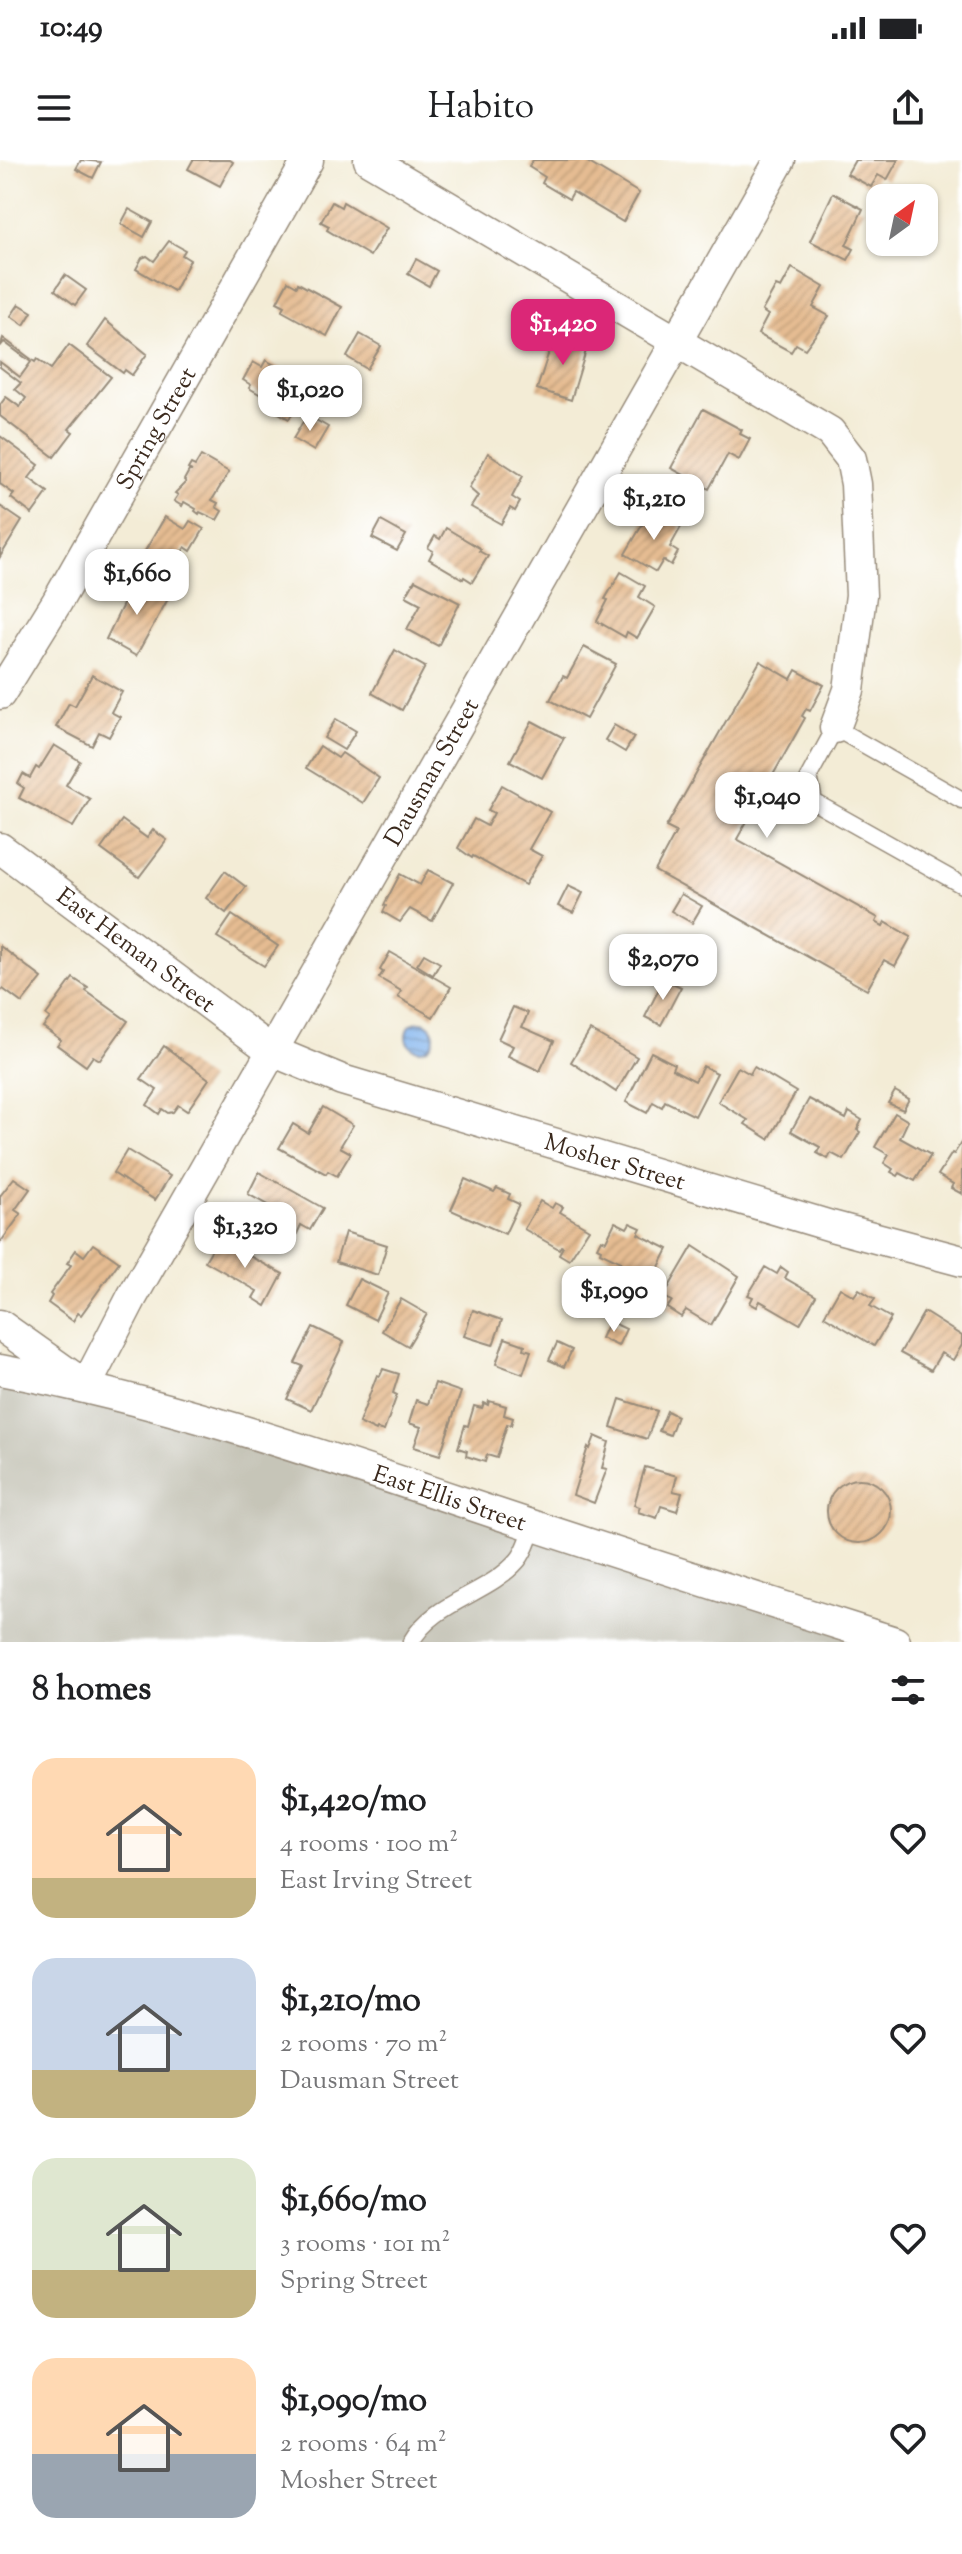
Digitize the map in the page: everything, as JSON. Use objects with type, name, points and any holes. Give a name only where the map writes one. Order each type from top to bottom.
[{"type":"street","name":"Spring Street","points":[[0,694],[57,602],[308,160]]},
{"type":"street","points":[[369,160],[830,432],[851,459],[856,484],[861,595],[849,690],[835,728]]},
{"type":"street","name":"Dausman Street","points":[[86,1386],[132,1297],[780,160]]},
{"type":"street","name":"East Heman Street","points":[[0,848],[272,1051]]},
{"type":"street","name":"Mosher Street","points":[[272,1051],[342,1080],[831,1226],[962,1261]]},
{"type":"street","points":[[0,1325],[86,1386]]},
{"type":"street","name":"East Ellis Street","points":[[0,1370],[86,1386],[277,1440],[895,1642]]},
{"type":"lane","points":[[962,800],[835,728],[809,776],[814,802],[962,885]]},
{"type":"lane","points":[[411,1642],[425,1621],[496,1580],[520,1558],[534,1526]]},
{"type":"shaded area","points":[[0,1375],[86,1386],[895,1642],[0,1642]]},
{"type":"water","points":[[420,1022],[430,1026],[434,1036],[430,1046],[420,1050],[410,1046],[406,1036],[410,1026]]},
{"type":"building","points":[[81,160],[101,162],[93,178],[76,169]]},
{"type":"building","points":[[193,160],[233,162],[220,186],[188,169]]},
{"type":"building","points":[[533,160],[584,160],[639,193],[623,222],[573,192],[569,199],[542,183],[545,177],[529,167]]},
{"type":"building","points":[[855,160],[898,160],[887,180],[878,175],[873,184],[866,184],[847,174]]},
{"type":"building","points":[[833,193],[863,209],[846,245],[854,249],[848,260],[810,241]]},
{"type":"building","points":[[332,202],[341,207],[343,202],[387,228],[370,256],[327,230],[329,226],[321,222]]},
{"type":"building","points":[[129,209],[152,222],[144,237],[121,224]]},
{"type":"building","points":[[169,241],[185,250],[182,255],[190,260],[174,291],[136,269],[142,258],[147,256],[154,261]]},
{"type":"building","points":[[416,259],[437,271],[429,286],[408,274]]},
{"type":"building","points":[[792,268],[824,287],[813,307],[829,316],[805,349],[796,344],[791,352],[758,334],[768,315],[762,311],[776,286],[781,288]]},
{"type":"building","points":[[65,275],[86,290],[75,305],[55,290]]},
{"type":"building","points":[[288,281],[297,286],[298,283],[342,307],[327,336],[282,311],[285,306],[277,302]]},
{"type":"building","points":[[19,304],[32,312],[24,325],[11,316]]},
{"type":"building","points":[[105,320],[147,354],[132,375],[125,370],[123,373],[87,346]]},
{"type":"building","points":[[555,333],[588,344],[571,400],[537,389]]},
{"type":"building","points":[[360,334],[381,346],[367,369],[347,357]]},
{"type":"building","points":[[3,338],[35,362],[37,359],[51,369],[69,345],[111,377],[69,429],[73,432],[54,457],[0,416],[0,405],[6,397],[20,407],[26,398],[15,389],[21,383],[0,367],[0,362],[20,377],[31,362],[4,342],[0,347]]},
{"type":"building","points":[[266,360],[308,385],[289,419],[274,410],[278,405],[249,388],[251,385],[243,380],[253,362],[262,367]]},
{"type":"building","points":[[703,409],[742,430],[740,434],[750,439],[739,460],[728,454],[709,489],[671,468]]},
{"type":"building","points":[[307,415],[328,427],[314,451],[293,439]]},
{"type":"building","points":[[0,436],[39,465],[29,478],[48,492],[32,514],[11,498],[14,494],[0,484]]},
{"type":"building","points":[[488,453],[523,476],[512,497],[520,502],[515,511],[510,508],[501,524],[471,507],[478,496],[469,488]]},
{"type":"building","points":[[201,456],[229,472],[212,500],[218,503],[216,507],[222,511],[217,520],[199,514],[184,502],[182,506],[174,501],[178,495],[175,493],[192,471],[188,469],[191,464],[195,466]]},
{"type":"building","points":[[0,506],[22,521],[0,557]]},
{"type":"building","points":[[651,510],[681,527],[670,547],[678,552],[671,565],[663,560],[656,572],[625,554]]},
{"type":"building","points":[[165,517],[185,529],[190,521],[204,529],[191,551],[185,547],[169,575],[141,558]]},
{"type":"building","points":[[381,521],[406,535],[397,551],[372,538]]},
{"type":"building","points":[[446,528],[488,556],[472,582],[429,559],[433,551],[428,548],[435,536],[440,539]]},
{"type":"building","points":[[621,572],[645,586],[639,597],[655,607],[637,638],[627,632],[625,637],[597,621],[608,600],[605,599]]},
{"type":"building","points":[[136,578],[169,597],[136,656],[106,639]]},
{"type":"building","points":[[415,580],[460,603],[438,646],[407,629],[421,604],[406,596]]},
{"type":"building","points":[[584,647],[616,664],[586,719],[550,700],[563,676],[567,678]]},
{"type":"building","points":[[395,650],[425,667],[402,710],[372,693]]},
{"type":"building","points":[[760,661],[791,679],[796,670],[824,685],[810,711],[806,709],[802,716],[805,718],[737,839],[878,918],[876,922],[883,926],[885,922],[911,937],[895,966],[884,960],[867,990],[655,871],[676,832],[666,827]]},
{"type":"building","points":[[92,675],[122,692],[111,712],[120,717],[109,737],[99,732],[92,746],[56,727],[69,703],[75,706]]},
{"type":"building","points":[[336,719],[356,731],[344,750],[324,738]]},
{"type":"building","points":[[532,721],[564,738],[542,778],[510,761]]},
{"type":"building","points":[[614,725],[634,737],[625,752],[605,740]]},
{"type":"building","points":[[54,745],[80,761],[66,785],[90,799],[73,827],[19,798],[24,788],[18,784],[23,774],[30,778]]},
{"type":"building","points":[[320,746],[338,758],[342,753],[379,778],[363,803],[306,768]]},
{"type":"building","points":[[502,785],[550,812],[529,849],[542,856],[525,885],[458,848],[474,819],[487,826],[494,813],[488,810]]},
{"type":"building","points":[[122,820],[147,838],[153,830],[167,840],[139,877],[101,849]]},
{"type":"building","points":[[428,870],[453,883],[432,921],[410,909],[400,922],[383,912],[400,874],[420,885]]},
{"type":"building","points":[[225,871],[246,887],[226,913],[206,898]]},
{"type":"building","points":[[568,886],[583,893],[573,913],[558,906]]},
{"type":"building","points":[[681,894],[702,906],[692,923],[671,911]]},
{"type":"building","points":[[232,915],[278,946],[264,966],[217,937]]},
{"type":"building","points":[[0,946],[42,978],[22,1003],[3,989],[0,992]]},
{"type":"building","points":[[390,952],[451,987],[433,1017],[398,997],[401,991],[379,978]]},
{"type":"building","points":[[424,954],[440,963],[433,975],[417,965]]},
{"type":"building","points":[[73,978],[128,1021],[100,1060],[93,1056],[86,1066],[57,1045],[61,1040],[43,1027],[50,1018],[46,1015]]},
{"type":"building","points":[[664,979],[681,987],[661,1025],[645,1017]]},
{"type":"building","points":[[513,1007],[528,1013],[522,1027],[554,1041],[540,1071],[508,1056],[513,1046],[498,1039]]},
{"type":"building","points":[[590,1030],[637,1057],[616,1092],[571,1062]]},
{"type":"building","points":[[164,1046],[209,1079],[187,1111],[178,1105],[173,1112],[162,1109],[159,1114],[147,1105],[157,1090],[141,1079]]},
{"type":"building","points":[[651,1052],[674,1064],[672,1069],[695,1081],[703,1066],[717,1073],[695,1116],[665,1101],[662,1107],[653,1102],[647,1113],[626,1102]]},
{"type":"building","points":[[738,1067],[750,1074],[754,1067],[796,1092],[769,1139],[745,1124],[748,1120],[718,1102]]},
{"type":"building","points":[[895,1091],[909,1099],[903,1110],[888,1103]]},
{"type":"building","points":[[809,1099],[846,1119],[849,1112],[862,1120],[857,1130],[860,1132],[844,1160],[831,1153],[828,1159],[817,1153],[820,1147],[791,1131]]},
{"type":"building","points":[[323,1107],[353,1125],[340,1147],[351,1153],[337,1176],[328,1171],[326,1174],[279,1148],[293,1124],[308,1133]]},
{"type":"building","points":[[895,1113],[908,1121],[900,1138],[931,1155],[915,1181],[891,1172],[893,1169],[884,1163],[889,1155],[875,1147]]},
{"type":"building","points":[[962,1141],[962,1194],[938,1175]]},
{"type":"building","points":[[127,1150],[170,1176],[155,1200],[113,1173]]},
{"type":"building","points":[[259,1172],[323,1208],[310,1230],[301,1225],[295,1238],[278,1228],[283,1219],[277,1216],[280,1212],[248,1194]]},
{"type":"building","points":[[14,1178],[30,1189],[15,1210],[21,1214],[0,1243],[0,1196]]},
{"type":"building","points":[[465,1179],[494,1192],[497,1188],[510,1194],[508,1199],[519,1204],[505,1234],[451,1210]]},
{"type":"building","points":[[540,1201],[552,1208],[555,1203],[563,1207],[560,1212],[589,1229],[569,1260],[559,1254],[563,1247],[559,1249],[524,1229]]},
{"type":"building","points":[[615,1222],[627,1228],[630,1223],[641,1228],[638,1234],[668,1249],[653,1279],[637,1271],[632,1281],[616,1272],[621,1262],[600,1252],[601,1249],[597,1247],[601,1239],[606,1241]]},
{"type":"building","points":[[345,1232],[387,1245],[378,1275],[336,1262]]},
{"type":"building","points":[[218,1239],[283,1274],[266,1306],[253,1298],[257,1291],[205,1261]]},
{"type":"building","points":[[93,1244],[119,1262],[81,1315],[78,1313],[73,1321],[48,1303],[50,1294],[71,1265],[67,1263],[76,1250],[84,1256]]},
{"type":"building","points":[[693,1246],[739,1276],[711,1325],[686,1310],[681,1317],[667,1308],[672,1301],[663,1297]]},
{"type":"building","points":[[765,1267],[777,1274],[781,1267],[788,1272],[785,1278],[816,1296],[800,1324],[760,1301],[757,1307],[750,1303],[753,1297],[748,1295]]},
{"type":"building","points":[[359,1279],[388,1293],[375,1320],[346,1305]]},
{"type":"building","points":[[840,1288],[854,1296],[859,1289],[875,1299],[870,1306],[891,1318],[874,1346],[824,1316]]},
{"type":"building","points":[[401,1299],[427,1314],[408,1346],[382,1331]]},
{"type":"building","points":[[473,1310],[502,1320],[493,1345],[464,1336]]},
{"type":"building","points":[[924,1312],[962,1336],[962,1345],[953,1360],[941,1353],[931,1370],[900,1353]]},
{"type":"building","points":[[609,1321],[626,1329],[618,1346],[601,1338]]},
{"type":"building","points":[[313,1327],[344,1342],[311,1410],[287,1399],[303,1366],[295,1363]]},
{"type":"building","points":[[505,1338],[525,1345],[524,1349],[531,1351],[523,1374],[496,1364]]},
{"type":"building","points":[[557,1343],[572,1350],[564,1367],[549,1360]]},
{"type":"building","points":[[383,1369],[399,1374],[393,1393],[397,1395],[384,1431],[376,1431],[359,1423],[377,1375],[380,1376]]},
{"type":"building","points":[[435,1383],[461,1392],[440,1455],[414,1447],[421,1427],[409,1423],[416,1400],[428,1404]]},
{"type":"building","points":[[620,1399],[657,1411],[647,1439],[611,1427]]},
{"type":"building","points":[[489,1401],[506,1406],[504,1415],[513,1418],[511,1425],[507,1424],[497,1458],[487,1455],[485,1462],[466,1456],[467,1451],[458,1448],[474,1406],[482,1408]]},
{"type":"building","points":[[667,1411],[677,1416],[670,1435],[659,1431]]},
{"type":"building","points":[[595,1436],[609,1442],[602,1468],[607,1469],[594,1503],[573,1495],[588,1447],[590,1449]]},
{"type":"building","points":[[645,1467],[677,1476],[673,1491],[682,1493],[677,1511],[661,1506],[657,1518],[638,1512],[640,1507],[634,1505]]},
{"type":"building","points":[[853,1479],[865,1479],[882,1488],[889,1499],[889,1523],[882,1534],[865,1543],[853,1543],[841,1538],[832,1529],[827,1517],[827,1505],[832,1493],[841,1484]]}]
